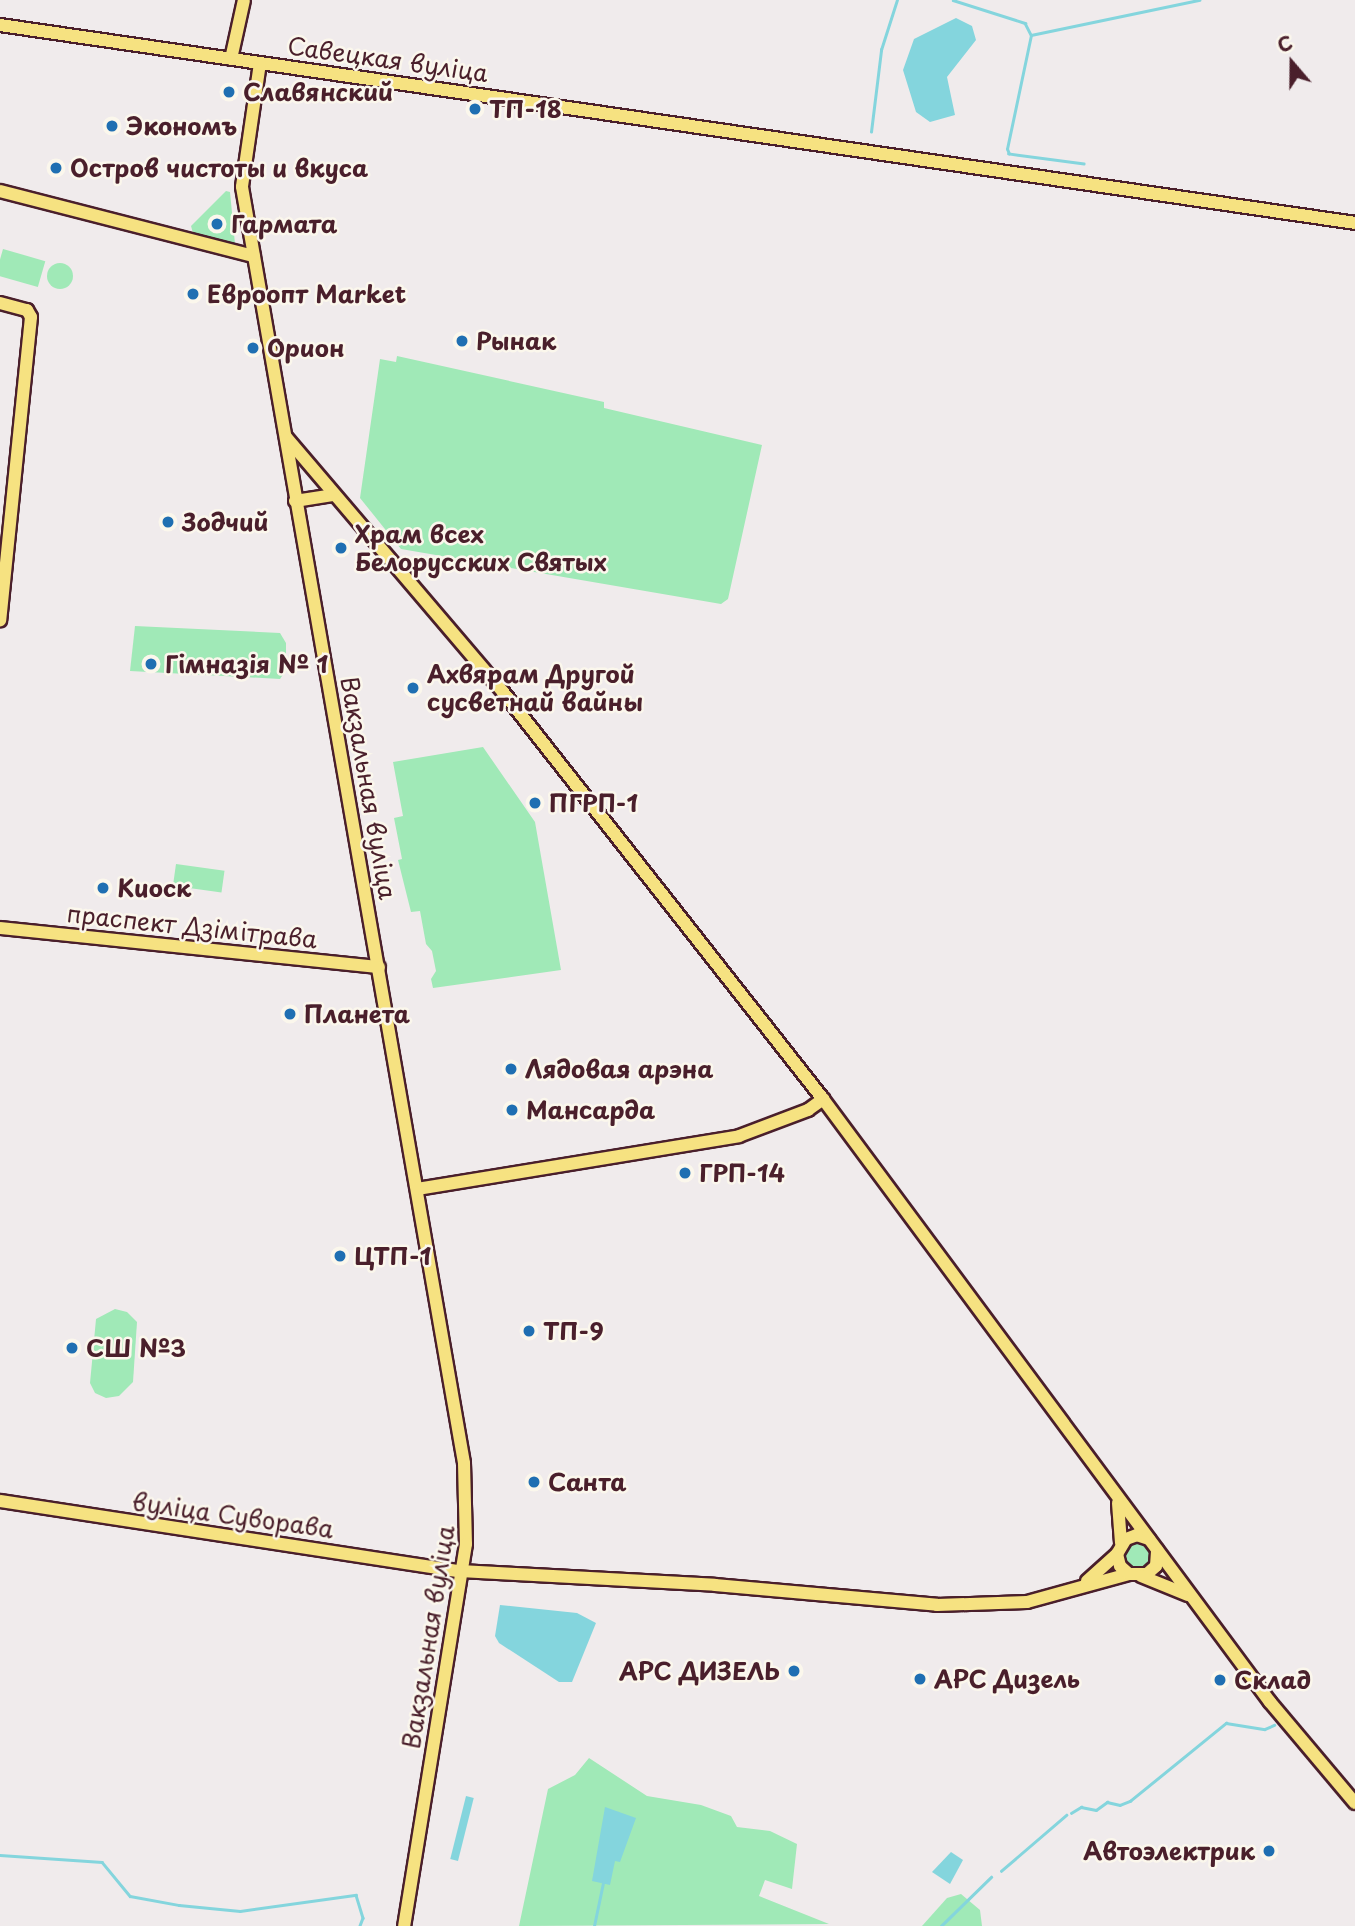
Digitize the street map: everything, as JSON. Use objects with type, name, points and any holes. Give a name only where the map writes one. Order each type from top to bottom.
[{"type":"main road","points":[[231,59],[244,0]]},
{"type":"main road","name":"Савецкая вуліца","points":[[0,25],[1355,223]]},
{"type":"main road","name":"Вакзальная вуліца","points":[[260,63],[243,167],[254,256],[464,1463],[467,1527],[404,1926]]},
{"type":"main road","points":[[0,191],[254,256]]},
{"type":"main road","points":[[0,303],[27,310],[31,317],[0,620]]},
{"type":"main road","points":[[285,436],[503,692],[823,1099],[1270,1702],[1355,1803]]},
{"type":"main road","points":[[295,501],[333,495]]},
{"type":"main road","name":"праспект Дзімітрава","points":[[0,928],[379,967]]},
{"type":"main road","points":[[416,1189],[739,1136],[808,1110],[823,1099]]},
{"type":"main road","points":[[1117,1496],[1123,1526],[1119,1549],[1120,1566],[1135,1575],[1194,1599]]},
{"type":"main road","name":"вуліца Суворава","points":[[0,1501],[460,1571],[979,1607],[1027,1602],[1078,1587],[1135,1575]]},
{"type":"main road","points":[[1078,1587],[1137,1535],[1153,1544]]},
{"type":"main road","points":[[1135,1575],[1156,1566],[1153,1544]]},
{"type":"green space","points":[[226,191],[230,192],[235,244],[193,233],[191,226]]},
{"type":"green space","points":[[3,249],[45,261],[38,287],[0,276]]},
{"type":"green space","points":[[60,263],[69,267],[73,276],[69,285],[60,289],[51,285],[47,276],[51,267]]},
{"type":"green space","points":[[397,356],[604,402],[604,408],[762,445],[728,599],[721,604],[401,549],[360,498],[380,359],[396,362]]},
{"type":"green space","points":[[135,626],[280,633],[286,643],[286,670],[280,679],[130,671]]},
{"type":"green space","points":[[483,747],[535,822],[561,970],[433,988],[431,979],[436,971],[432,951],[426,944],[420,911],[411,912],[398,860],[402,859],[394,818],[403,816],[393,762]]},
{"type":"green space","points":[[176,864],[225,871],[221,893],[173,886]]},
{"type":"green space","points":[[115,1309],[127,1312],[137,1322],[133,1382],[119,1396],[106,1398],[95,1393],[90,1383],[96,1319]]},
{"type":"green space","points":[[1134,1540],[1148,1544],[1153,1558],[1139,1571],[1125,1565],[1123,1551]]},
{"type":"green space","points":[[589,1758],[647,1796],[701,1805],[731,1816],[737,1827],[770,1831],[797,1844],[792,1889],[765,1880],[759,1896],[829,1924],[519,1926],[548,1789],[575,1775]]},
{"type":"green space","points":[[961,1894],[980,1910],[982,1926],[922,1926],[947,1898]]},
{"type":"water","points":[[956,18],[972,26],[976,40],[947,77],[955,115],[930,122],[916,112],[903,70],[914,39]]},
{"type":"water","points":[[500,1605],[577,1613],[596,1623],[572,1682],[559,1682],[499,1643],[495,1636]]},
{"type":"water","points":[[466,1796],[474,1798],[458,1861],[450,1859]]},
{"type":"water","points":[[605,1807],[636,1818],[620,1862],[615,1861],[610,1885],[592,1881]]},
{"type":"water","points":[[951,1852],[963,1860],[950,1884],[932,1872]]},
{"type":"waterway","points":[[871,132],[881,50],[897,0]]},
{"type":"waterway","points":[[953,0],[1025,23],[1031,35]]},
{"type":"waterway","points":[[1084,164],[1009,154],[1007,149],[1031,35],[1199,0]]},
{"type":"waterway","points":[[1071,1813],[1081,1807],[1096,1810],[1107,1802],[1120,1805],[1130,1801],[1226,1723],[1265,1729],[1274,1725]]},
{"type":"waterway","points":[[1001,1871],[1066,1815]]},
{"type":"waterway","points":[[0,1855],[102,1862],[130,1896],[179,1905],[240,1911],[356,1895],[363,1918],[360,1926]]},
{"type":"waterway","points":[[941,1926],[991,1877]]},
{"type":"waterway","points":[[594,1926],[603,1883]]},
{"type":"place","name":"Славянский","points":[[229,92]]},
{"type":"place","name":"ТП-18","points":[[475,109]]},
{"type":"place","name":"Экономъ","points":[[112,126]]},
{"type":"place","name":"Остров чистоты и вкуса","points":[[56,168]]},
{"type":"place","name":"Гармата","points":[[217,224]]},
{"type":"place","name":"Евроопт Market","points":[[193,294]]},
{"type":"place","name":"Рынак","points":[[462,341]]},
{"type":"place","name":"Орион","points":[[253,348]]},
{"type":"place","name":"Зодчий","points":[[168,522]]},
{"type":"place","name":"Храм всех Белорусских Святых","points":[[341,548]]},
{"type":"place","name":"Гімназія № 1","points":[[151,664]]},
{"type":"place","name":"Ахвярам Другой сусветнай вайны","points":[[413,688]]},
{"type":"place","name":"ПГРП-1","points":[[535,803]]},
{"type":"place","name":"Киоск","points":[[103,888]]},
{"type":"place","name":"Планета","points":[[290,1014]]},
{"type":"place","name":"Лядовая арэна","points":[[511,1069]]},
{"type":"place","name":"Мансарда","points":[[512,1110]]},
{"type":"place","name":"ГРП-14","points":[[685,1173]]},
{"type":"place","name":"ЦТП-1","points":[[340,1256]]},
{"type":"place","name":"ТП-9","points":[[529,1331]]},
{"type":"place","name":"СШ №3","points":[[72,1348]]},
{"type":"place","name":"Санта","points":[[534,1482]]},
{"type":"place","name":"АРС ДИЗЕЛЬ","points":[[794,1671]]},
{"type":"place","name":"АРС Дизель","points":[[920,1679]]},
{"type":"place","name":"Склад","points":[[1220,1680]]},
{"type":"place","name":"Автоэлектрик","points":[[1269,1851]]}]
